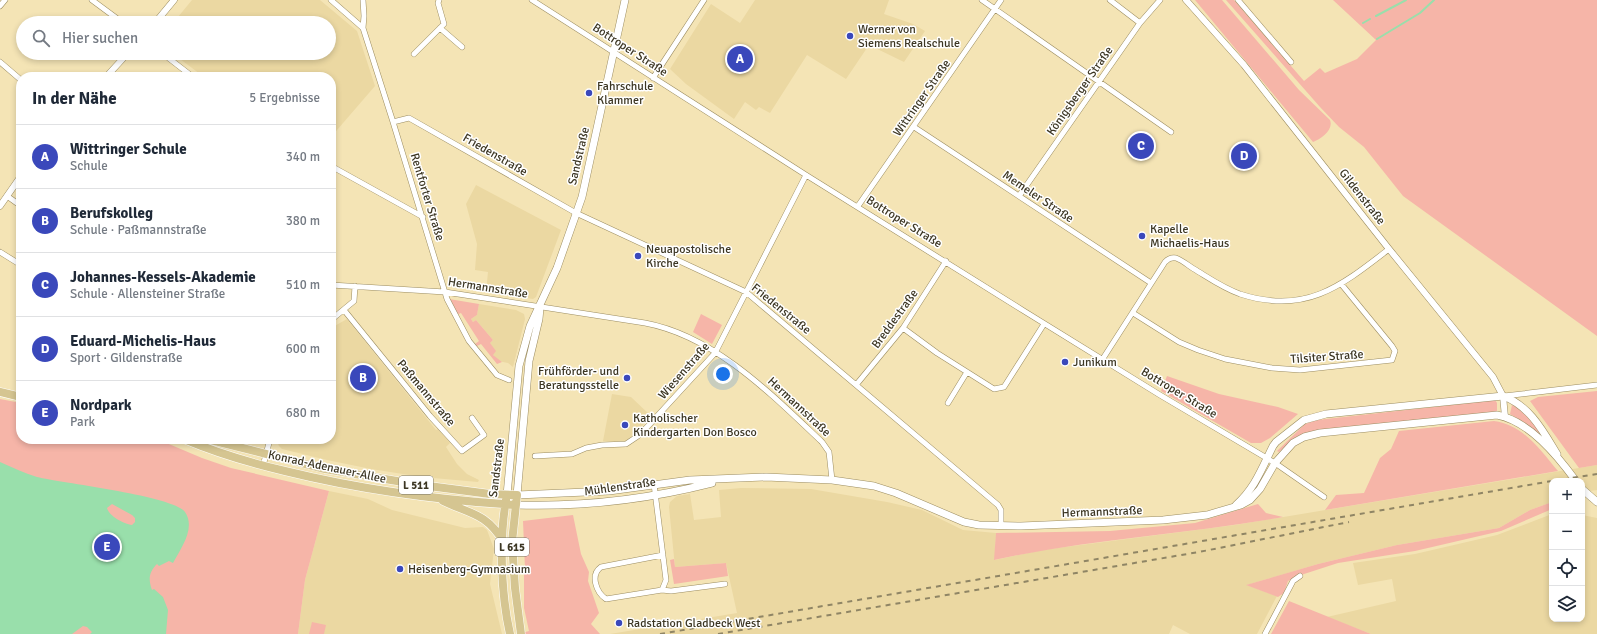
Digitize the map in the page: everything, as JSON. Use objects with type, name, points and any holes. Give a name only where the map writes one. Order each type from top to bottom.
[{"type":"main road","name":"L 615","points":[[613,52],[625,0]]},
{"type":"main road","name":"Sandstraße","points":[[510,634],[503,591],[503,541],[505,504],[519,366],[530,326],[540,308],[576,213],[595,142],[613,52]]},
{"type":"main road","name":"Sandstraße","points":[[521,634],[517,609],[512,542],[529,362],[540,319],[540,308]]},
{"type":"main road","points":[[0,392],[16,396]]},
{"type":"main road","name":"L 511","points":[[1267,458],[1273,446],[1286,433],[1304,420],[1314,417],[1347,412],[1503,396],[1515,400],[1525,407],[1539,425],[1574,478]]},
{"type":"main road","name":"L 511","points":[[1275,463],[1293,443],[1304,437],[1320,433],[1497,415],[1505,417],[1530,430],[1566,468]]},
{"type":"main road","name":"Konrad-Adenauer-Allee","points":[[196,444],[263,466],[331,482],[439,499],[516,505]]},
{"type":"main road","name":"Konrad-Adenauer-Allee","points":[[227,444],[325,469],[421,485],[517,495]]},
{"type":"main road","name":"Hermannstraße","points":[[1233,507],[1252,489],[1263,470],[1267,458]]},
{"type":"main road","name":"Hermannstraße","points":[[832,480],[874,486],[896,493],[972,524],[1001,526],[1163,520],[1207,515],[1241,505],[1250,500],[1266,479],[1275,463]]},
{"type":"main road","name":"Mühlenstraße","points":[[517,495],[599,492],[654,484],[766,477],[832,480]]},
{"type":"main road","name":"Mühlenstraße","points":[[516,505],[574,504],[656,494],[726,479]]},
{"type":"main road","points":[[1585,492],[1597,502]]},
{"type":"main road","name":"L 511","points":[[439,499],[484,519],[503,541]]},
{"type":"street","points":[[0,6],[5,0]]},
{"type":"street","points":[[92,0],[114,16]]},
{"type":"street","points":[[161,16],[174,0]]},
{"type":"street","points":[[331,0],[363,28]]},
{"type":"street","name":"Rentforter Straße","points":[[363,0],[363,28],[423,217],[445,292],[454,316],[469,341],[497,375],[509,380]]},
{"type":"street","points":[[414,54],[444,24],[438,3],[439,0]]},
{"type":"street","name":"Bottroper Straße","points":[[532,0],[806,175],[858,206],[1044,324],[1275,463],[1324,497]]},
{"type":"street","points":[[653,78],[704,0]]},
{"type":"street","points":[[982,0],[1171,132]]},
{"type":"street","name":"Wittringer Straße","points":[[858,206],[1001,0]]},
{"type":"street","points":[[1110,0],[1140,23]]},
{"type":"street","name":"Königsberger Straße","points":[[1019,196],[1140,23],[1160,0]]},
{"type":"street","name":"Gildenstraße","points":[[1186,0],[1244,66],[1493,377],[1503,396],[1505,417]]},
{"type":"street","points":[[1238,0],[1291,62]]},
{"type":"street","points":[[440,28],[462,47]]},
{"type":"street","points":[[111,72],[122,60]]},
{"type":"street","points":[[171,60],[187,72]]},
{"type":"street","points":[[0,62],[16,76]]},
{"type":"street","name":"Friedenstraße","points":[[393,122],[409,118],[576,213],[746,292],[998,505],[1000,510],[1001,526]]},
{"type":"street","name":"Memeler Straße","points":[[914,127],[1151,283]]},
{"type":"street","points":[[336,169],[423,217]]},
{"type":"street","name":"Wiesenstraße","points":[[535,456],[572,454],[586,448],[602,445],[626,444],[638,436],[649,425],[715,353],[806,175]]},
{"type":"street","points":[[0,206],[16,183]]},
{"type":"street","points":[[7,196],[16,202]]},
{"type":"street","points":[[1102,360],[1165,262],[1173,258],[1229,289],[1266,300],[1286,300],[1306,298],[1342,285],[1389,249]]},
{"type":"street","points":[[0,252],[16,262]]},
{"type":"street","name":"Breddestraße","points":[[856,384],[903,328],[946,262]]},
{"type":"street","name":"Hermannstraße","points":[[336,285],[445,292],[664,327],[682,333],[746,373],[822,442],[830,452],[832,480]]},
{"type":"street","name":"Tilsiter Straße","points":[[1133,313],[1179,342],[1198,350],[1226,359],[1272,368],[1300,370],[1392,360],[1395,351],[1392,346],[1342,285]]},
{"type":"street","points":[[336,316],[354,301],[355,286]]},
{"type":"street","name":"Paßmannstraße","points":[[344,310],[430,416],[462,451],[484,434],[472,418]]},
{"type":"street","points":[[903,328],[994,390],[1004,387],[1044,324]]},
{"type":"street","points":[[948,403],[967,372]]},
{"type":"street","points":[[1503,396],[1597,386]]},
{"type":"street","points":[[263,466],[269,444]]},
{"type":"street","points":[[654,484],[666,580],[662,590]]},
{"type":"street","points":[[663,555],[601,567],[597,570],[594,577],[599,594],[606,599],[662,590],[671,591],[725,584]]},
{"type":"street","points":[[1265,634],[1293,581],[1300,576]]},
{"type":"shaded area","points":[[192,0],[320,0],[357,31],[375,86],[336,131],[336,72],[197,72],[181,60],[336,60],[336,16],[179,16]]},
{"type":"shaded area","points":[[755,0],[889,0],[884,14],[913,24],[925,31],[904,62],[869,45],[846,79],[807,55],[770,113],[759,107],[756,110],[745,102],[734,119],[686,84],[670,69],[711,4],[740,23]]},
{"type":"shaded area","points":[[1195,0],[1222,0],[1299,90],[1330,120],[1331,124],[1326,134],[1313,142]]},
{"type":"shaded area","points":[[1226,0],[1234,0],[1304,81],[1320,68],[1325,73],[1357,59],[1376,40],[1333,0],[1597,0],[1597,336],[1403,196],[1364,147],[1339,127],[1320,107]]},
{"type":"shaded area","points":[[476,185],[561,230],[536,297],[533,299],[486,292],[488,272],[475,270],[477,244],[466,204]]},
{"type":"shaded area","points":[[449,299],[479,304],[477,315],[471,319],[473,322],[476,320],[493,340],[490,343],[496,351],[493,355],[502,362],[497,364],[481,344],[477,346],[475,344],[479,341],[461,313],[456,315]]},
{"type":"shaded area","points":[[479,304],[516,310],[524,314],[525,319],[513,367],[508,363],[498,361],[493,355],[490,343],[493,340],[476,320],[473,322],[471,319],[477,315]]},
{"type":"shaded area","points":[[701,314],[722,325],[712,344],[693,332]]},
{"type":"shaded area","points":[[347,319],[436,430],[438,429],[450,443],[446,447],[457,464],[467,474],[479,480],[478,482],[422,477],[371,469],[282,449],[279,446],[278,444],[336,444],[336,325]]},
{"type":"shaded area","points":[[1167,376],[1219,394],[1278,407],[1298,414],[1270,438],[1261,443],[1251,443],[1161,391]]},
{"type":"shaded area","points":[[1597,391],[1597,465],[1579,468],[1530,401],[1538,397]]},
{"type":"shaded area","name":"Katholischer Kindergarten Don Bosco","points":[[612,394],[631,397],[651,416],[634,435],[626,441],[603,441]]},
{"type":"shaded area","points":[[0,399],[16,402],[16,444],[169,444],[231,468],[329,491],[305,580],[298,634],[0,634]]},
{"type":"shaded area","points":[[1495,400],[1497,403],[1497,412],[1340,429],[1287,445],[1279,452],[1277,451],[1305,424],[1317,420]]},
{"type":"shaded area","points":[[1512,405],[1524,411],[1559,457],[1523,422],[1510,414]]},
{"type":"shaded area","points":[[1494,421],[1505,423],[1523,433],[1538,447],[1558,471],[1325,510],[1336,495],[1364,493],[1380,458],[1391,449],[1399,431]]},
{"type":"shaded area","points":[[0,462],[37,477],[140,495],[177,506],[185,512],[189,525],[186,538],[180,551],[173,563],[169,561],[159,566],[157,564],[152,570],[150,576],[152,590],[154,589],[163,597],[168,610],[166,634],[90,634],[92,632],[87,627],[83,626],[72,634],[0,634]],"holes":[[[112,504],[135,518],[135,522],[132,525],[117,519],[108,511],[107,508]]]},
{"type":"shaded area","points":[[1597,465],[1597,490],[1585,492],[1585,478],[1549,478],[1549,503],[1530,510],[1499,528],[1397,545],[1318,564],[1247,585],[1277,596],[1257,634],[1190,634],[1173,625],[1169,634],[610,634],[737,613],[726,563],[675,567],[669,507],[670,502],[677,496],[690,494],[694,520],[721,517],[719,490],[741,488],[811,489],[887,502],[922,510],[963,530],[996,533],[995,560],[1042,550],[1235,525]]},
{"type":"shaded area","name":"Heisenberg-Gymnasium","points":[[329,491],[368,499],[392,510],[465,528],[483,527],[487,530],[494,549],[490,584],[502,634],[298,634],[305,580]]},
{"type":"shaded area","points":[[1549,503],[1549,510],[1501,531],[1415,551],[1338,563],[1301,575],[1288,581],[1284,593],[1278,597],[1246,585],[1318,564],[1397,545],[1499,528],[1530,510]]},
{"type":"shaded area","points":[[1258,504],[1266,513],[1283,517],[1066,547],[994,560],[996,533],[1110,531],[1195,523]]},
{"type":"shaded area","points":[[573,515],[581,554],[589,572],[588,581],[599,613],[591,624],[600,634],[518,634],[529,631],[524,608],[525,569],[523,521]]},
{"type":"shaded area","points":[[1549,515],[1549,622],[1585,622],[1585,516],[1597,518],[1597,634],[1371,634],[1327,617],[1396,601],[1392,579],[1358,585],[1353,563],[1415,554],[1497,535]]},
{"type":"shaded area","points":[[674,559],[675,567],[726,563],[728,576],[674,584],[670,560]]},
{"type":"shaded area","points":[[1289,601],[1371,634],[1271,634]]},
{"type":"shaded area","points":[[312,622],[326,625],[324,634],[309,634]]},
{"type":"waterway","points":[[1376,16],[1406,0]]},
{"type":"waterway","points":[[1377,39],[1420,13],[1434,0]]},
{"type":"waterway","points":[[1363,23],[1370,19]]},
{"type":"railway","points":[[1572,478],[1597,474]]},
{"type":"railway","points":[[660,634],[1549,482]]},
{"type":"railway","points":[[718,634],[1199,552],[1349,522]]},
{"type":"place","name":"Werner von Siemens Realschule","points":[[850,36]]},
{"type":"place","name":"Wittringer Schule","points":[[740,59]]},
{"type":"place","name":"Fahrschule Klammer","points":[[589,93]]},
{"type":"place","name":"Johannes-Kessels-Akademie","points":[[1141,146]]},
{"type":"place","name":"Eduard-Michelis-Haus","points":[[1244,156]]},
{"type":"place","name":"Kapelle Michaelis-Haus","points":[[1142,236]]},
{"type":"place","name":"Neuapostolische Kirche","points":[[638,256]]},
{"type":"place","name":"Junikum","points":[[1065,362]]},
{"type":"place","name":"Berufskolleg","points":[[363,378]]},
{"type":"place","name":"Frühförder- und Beratungsstelle","points":[[627,378]]},
{"type":"place","name":"Katholischer Kindergarten Don Bosco","points":[[625,425]]},
{"type":"place","name":"Nordpark","points":[[107,547]]},
{"type":"place","name":"Heisenberg-Gymnasium","points":[[400,569]]},
{"type":"place","name":"Radstation Gladbeck West","points":[[619,623]]}]
